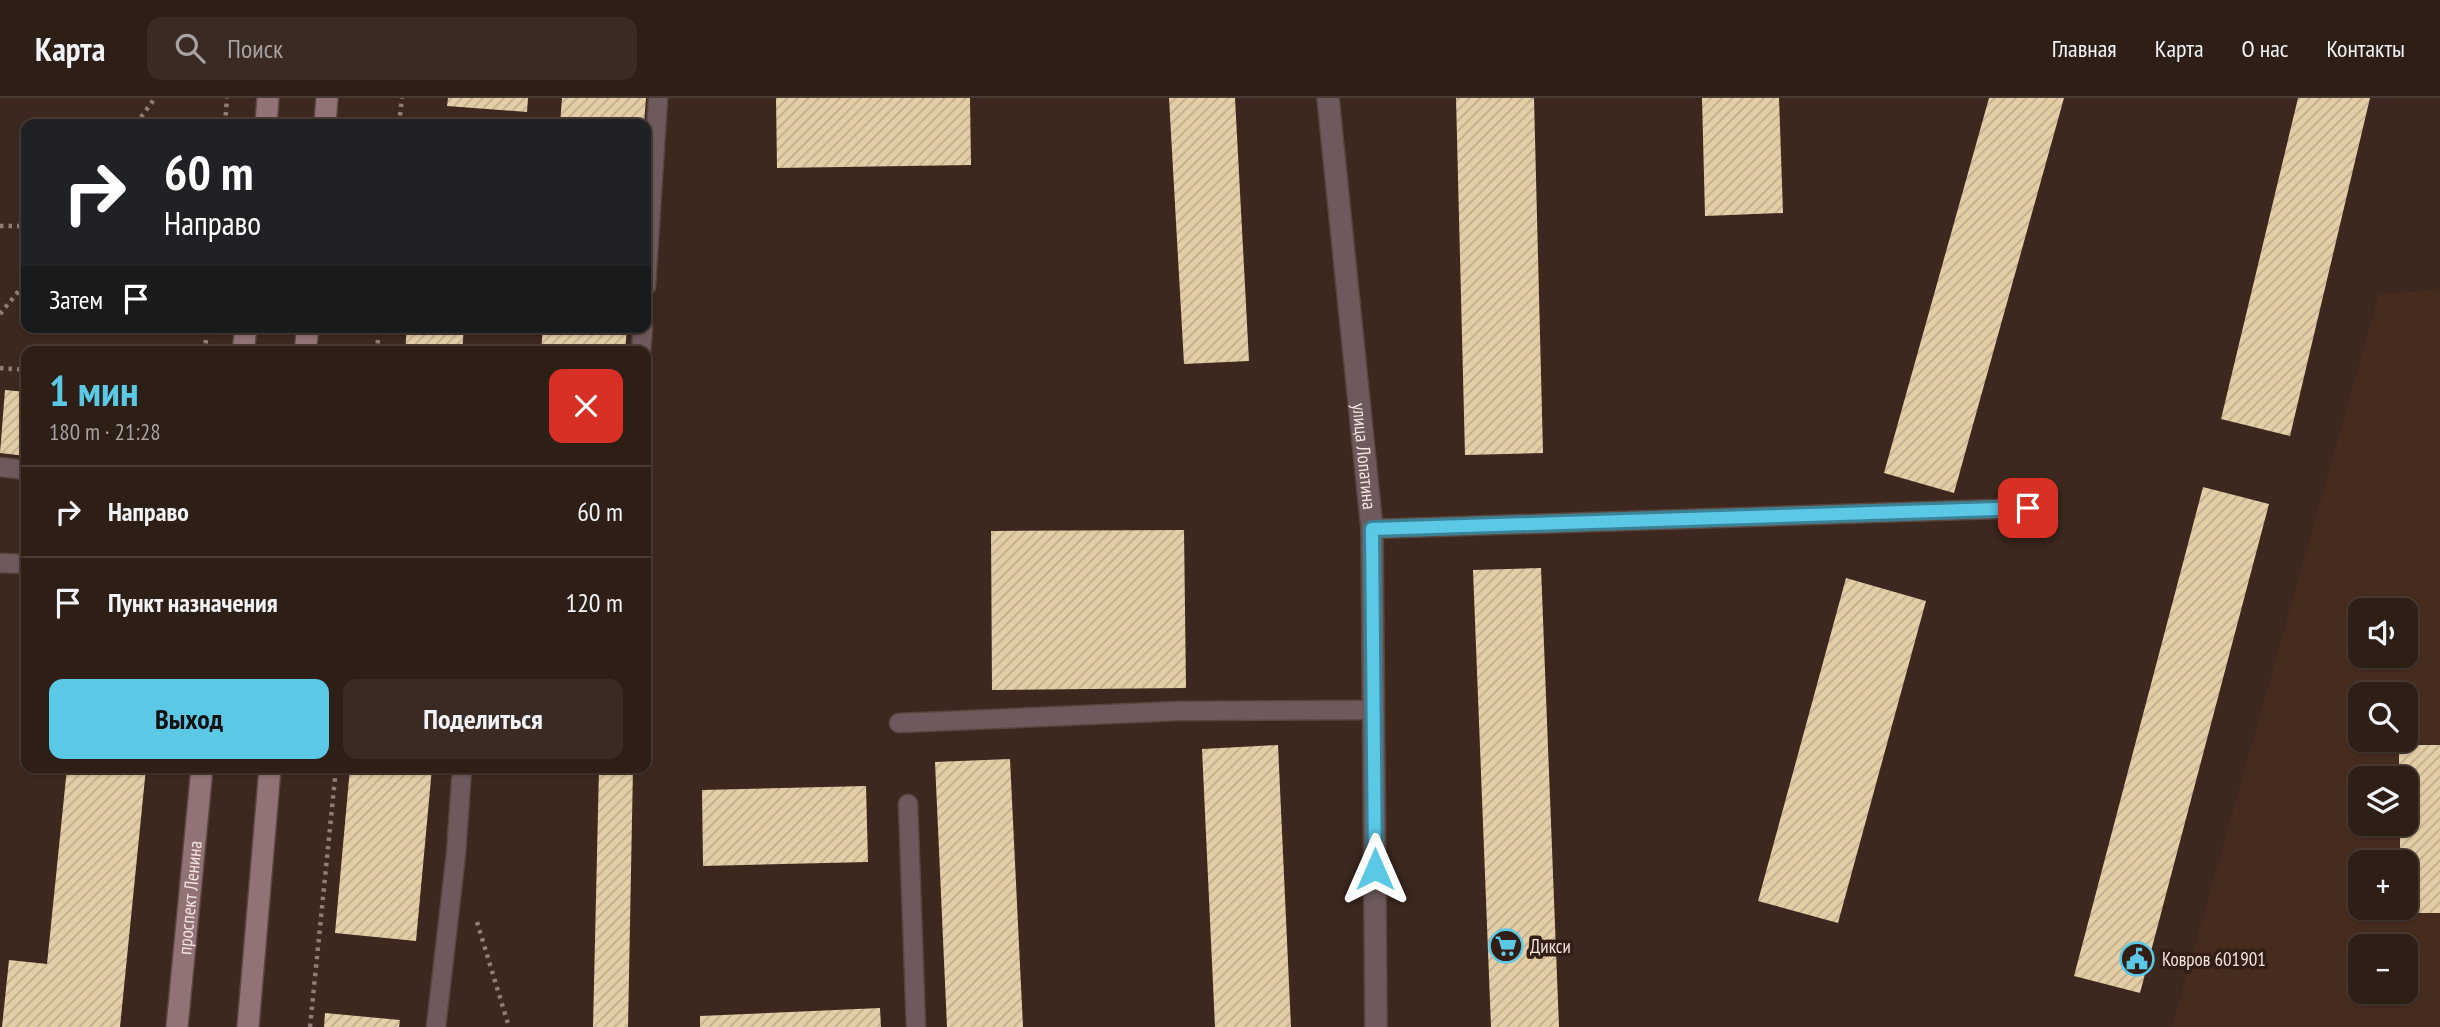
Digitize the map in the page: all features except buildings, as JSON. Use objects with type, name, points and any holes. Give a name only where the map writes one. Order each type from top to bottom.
[{"type":"main road","points":[[266,119],[268,98]]},
{"type":"main road","points":[[325,119],[327,98]]},
{"type":"main road","name":"проспект Ленина","points":[[177,1027],[202,773]]},
{"type":"main road","points":[[248,1027],[270,773]]},
{"type":"street","name":"улица Лопатина","points":[[1328,98],[1372,529],[1376,1027]]},
{"type":"lane","points":[[651,208],[658,98]]},
{"type":"lane","points":[[0,467],[21,469]]},
{"type":"lane","points":[[1372,529],[2028,508]]},
{"type":"lane","points":[[0,563],[21,564]]},
{"type":"lane","points":[[899,723],[1180,711],[1374,710]]},
{"type":"lane","points":[[436,1027],[463,773]]},
{"type":"lane","points":[[908,804],[916,1027]]},
{"type":"path","points":[[140,119],[155,98]]},
{"type":"path","points":[[225,119],[227,98]]},
{"type":"path","points":[[400,119],[402,98]]},
{"type":"path","points":[[0,226],[21,226]]},
{"type":"path","points":[[0,314],[21,288]]},
{"type":"path","points":[[0,368],[21,370]]},
{"type":"path","points":[[310,1027],[335,773]]},
{"type":"path","points":[[476,920],[509,1027]]},
{"type":"shaded area","points":[[2440,290],[2440,1027],[2172,1027],[2379,294]]},
{"type":"place","name":"Дикси","points":[[1506,946]]},
{"type":"place","name":"Ковров 601901","points":[[2137,959]]},
{"type":"route","points":[[1375,869],[1372,529],[2028,508]]}]
